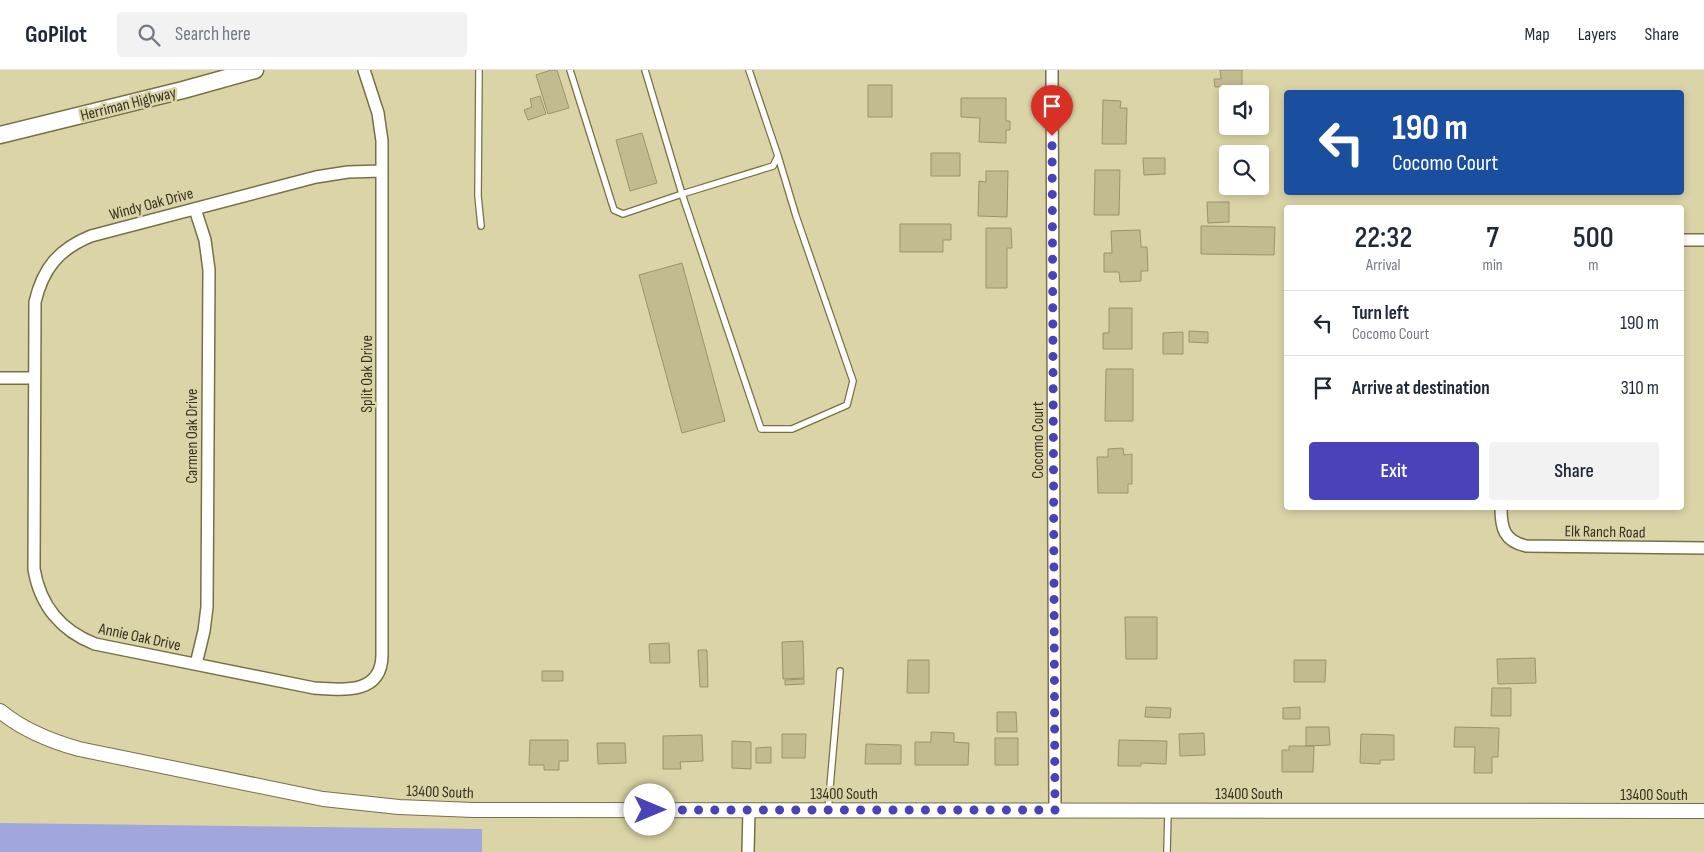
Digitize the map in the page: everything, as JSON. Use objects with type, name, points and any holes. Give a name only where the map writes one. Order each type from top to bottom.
[{"type":"main road","name":"Herriman Highway","points":[[0,135],[183,90],[255,70]]},
{"type":"street","name":"Split Oak Drive","points":[[364,70],[378,113],[382,141],[382,656],[380,672],[376,678]]},
{"type":"street","name":"Cocomo Court","points":[[1052,70],[1055,810]]},
{"type":"street","name":"Windy Oak Drive","points":[[34,378],[35,302],[43,277],[58,256],[79,240],[332,174],[382,170]]},
{"type":"street","name":"Carmen Oak Drive","points":[[195,209],[204,240],[209,270],[207,607],[204,631],[196,664]]},
{"type":"street","points":[[1684,240],[1704,240]]},
{"type":"street","points":[[0,378],[34,378]]},
{"type":"street","name":"Annie Oak Drive","points":[[34,378],[34,569],[36,581],[45,604],[61,624],[83,639],[95,644],[300,686],[329,689],[358,688],[376,678]]},
{"type":"street","name":"Elk Ranch Road","points":[[1501,510],[1502,525],[1508,538],[1526,546],[1704,548]]},
{"type":"street","name":"13400 South","points":[[0,711],[48,740],[79,749],[323,799],[399,807],[473,810],[1704,811]]},
{"type":"street","points":[[748,810],[748,852]]},
{"type":"lane","points":[[479,70],[478,196],[481,226]]},
{"type":"lane","points":[[570,70],[614,210],[623,214],[773,166],[778,156]]},
{"type":"lane","points":[[645,70],[682,194],[761,429],[792,429],[847,405],[853,381],[796,216],[749,70]]},
{"type":"lane","points":[[828,810],[840,671]]},
{"type":"lane","points":[[1167,852],[1168,811]]},
{"type":"shaded area","points":[[0,823],[482,829],[482,852],[0,852]]},
{"type":"building","points":[[557,70],[569,108],[548,114],[536,75]]},
{"type":"building","points":[[1220,70],[1242,70],[1242,85],[1219,85],[1219,87],[1215,87],[1214,79],[1221,79]]},
{"type":"building","points":[[868,85],[892,85],[892,117],[868,117]]},
{"type":"building","points":[[540,96],[546,114],[528,120],[524,110],[532,107],[530,99]]},
{"type":"building","points":[[961,98],[1006,98],[1006,121],[1010,121],[1010,130],[1006,130],[1006,143],[979,142],[980,118],[961,117]]},
{"type":"building","points":[[1103,100],[1121,101],[1120,108],[1127,108],[1126,144],[1102,144]]},
{"type":"building","points":[[642,133],[657,183],[630,191],[616,140]]},
{"type":"building","points":[[931,153],[960,153],[960,176],[931,176]]},
{"type":"building","points":[[1143,158],[1165,158],[1165,174],[1144,175]]},
{"type":"building","points":[[1095,170],[1120,170],[1119,215],[1094,215]]},
{"type":"building","points":[[986,171],[1008,171],[1007,217],[978,216],[979,181],[986,182]]},
{"type":"building","points":[[1207,202],[1229,202],[1229,222],[1208,223]]},
{"type":"building","points":[[900,224],[951,224],[951,240],[943,240],[943,252],[900,252]]},
{"type":"building","points":[[1201,226],[1275,227],[1274,255],[1201,254]]},
{"type":"building","points":[[986,228],[1011,228],[1012,248],[1007,248],[1007,288],[986,288]]},
{"type":"building","points":[[1140,230],[1141,247],[1147,247],[1148,271],[1141,271],[1141,281],[1120,282],[1119,272],[1104,272],[1104,253],[1112,253],[1111,231]]},
{"type":"building","points":[[682,263],[725,421],[682,433],[639,275]]},
{"type":"building","points":[[1109,308],[1132,308],[1132,349],[1103,349],[1103,333],[1109,333]]},
{"type":"building","points":[[1189,331],[1208,332],[1208,343],[1189,342]]},
{"type":"building","points":[[1183,332],[1183,354],[1163,354],[1163,333]]},
{"type":"building","points":[[1106,369],[1133,369],[1133,421],[1105,421]]},
{"type":"building","points":[[1123,448],[1124,455],[1132,454],[1132,484],[1128,484],[1128,493],[1098,493],[1097,457],[1108,457],[1108,449]]},
{"type":"building","points":[[1125,617],[1157,617],[1157,659],[1126,659]]},
{"type":"building","points":[[803,641],[804,678],[783,679],[782,642]]},
{"type":"building","points":[[669,643],[670,663],[650,663],[649,644]]},
{"type":"building","points":[[698,650],[707,650],[708,687],[700,687]]},
{"type":"building","points":[[1535,658],[1536,683],[1498,684],[1497,659]]},
{"type":"building","points":[[908,660],[929,660],[929,693],[907,693]]},
{"type":"building","points":[[1294,660],[1326,660],[1325,682],[1294,682]]},
{"type":"building","points":[[542,671],[563,671],[563,681],[542,681]]},
{"type":"building","points":[[804,679],[804,684],[785,685],[785,680]]},
{"type":"building","points":[[1492,688],[1511,688],[1511,716],[1491,716]]},
{"type":"building","points":[[1146,707],[1171,708],[1170,718],[1145,717]]},
{"type":"building","points":[[1300,707],[1300,719],[1283,719],[1283,708]]},
{"type":"building","points":[[997,712],[1016,712],[1017,732],[997,732]]},
{"type":"building","points":[[1306,727],[1329,727],[1330,745],[1306,746]]},
{"type":"building","points":[[1455,727],[1499,728],[1498,757],[1492,757],[1492,773],[1474,773],[1475,747],[1454,747]]},
{"type":"building","points":[[931,732],[954,733],[954,742],[969,743],[968,765],[915,765],[915,742],[931,742]]},
{"type":"building","points":[[1204,733],[1205,755],[1180,756],[1179,734]]},
{"type":"building","points":[[782,734],[806,734],[805,758],[782,758]]},
{"type":"building","points":[[1361,734],[1394,735],[1394,760],[1380,760],[1380,764],[1360,763]]},
{"type":"building","points":[[702,735],[703,761],[680,762],[681,769],[663,769],[663,736]]},
{"type":"building","points":[[995,738],[1018,738],[1018,765],[995,765]]},
{"type":"building","points":[[530,740],[568,740],[568,761],[559,761],[559,770],[544,770],[544,765],[529,765]]},
{"type":"building","points":[[1119,740],[1167,741],[1166,764],[1141,763],[1141,766],[1118,766]]},
{"type":"building","points":[[732,741],[751,742],[751,769],[732,768]]},
{"type":"building","points":[[597,743],[625,743],[626,763],[598,764]]},
{"type":"building","points":[[866,744],[901,745],[901,764],[865,764]]},
{"type":"building","points":[[1289,746],[1314,746],[1313,772],[1282,772],[1282,750],[1289,750]]},
{"type":"building","points":[[771,747],[771,763],[756,763],[756,748]]},
{"type":"route","points":[[650,810],[1055,810],[1052,136]]}]
